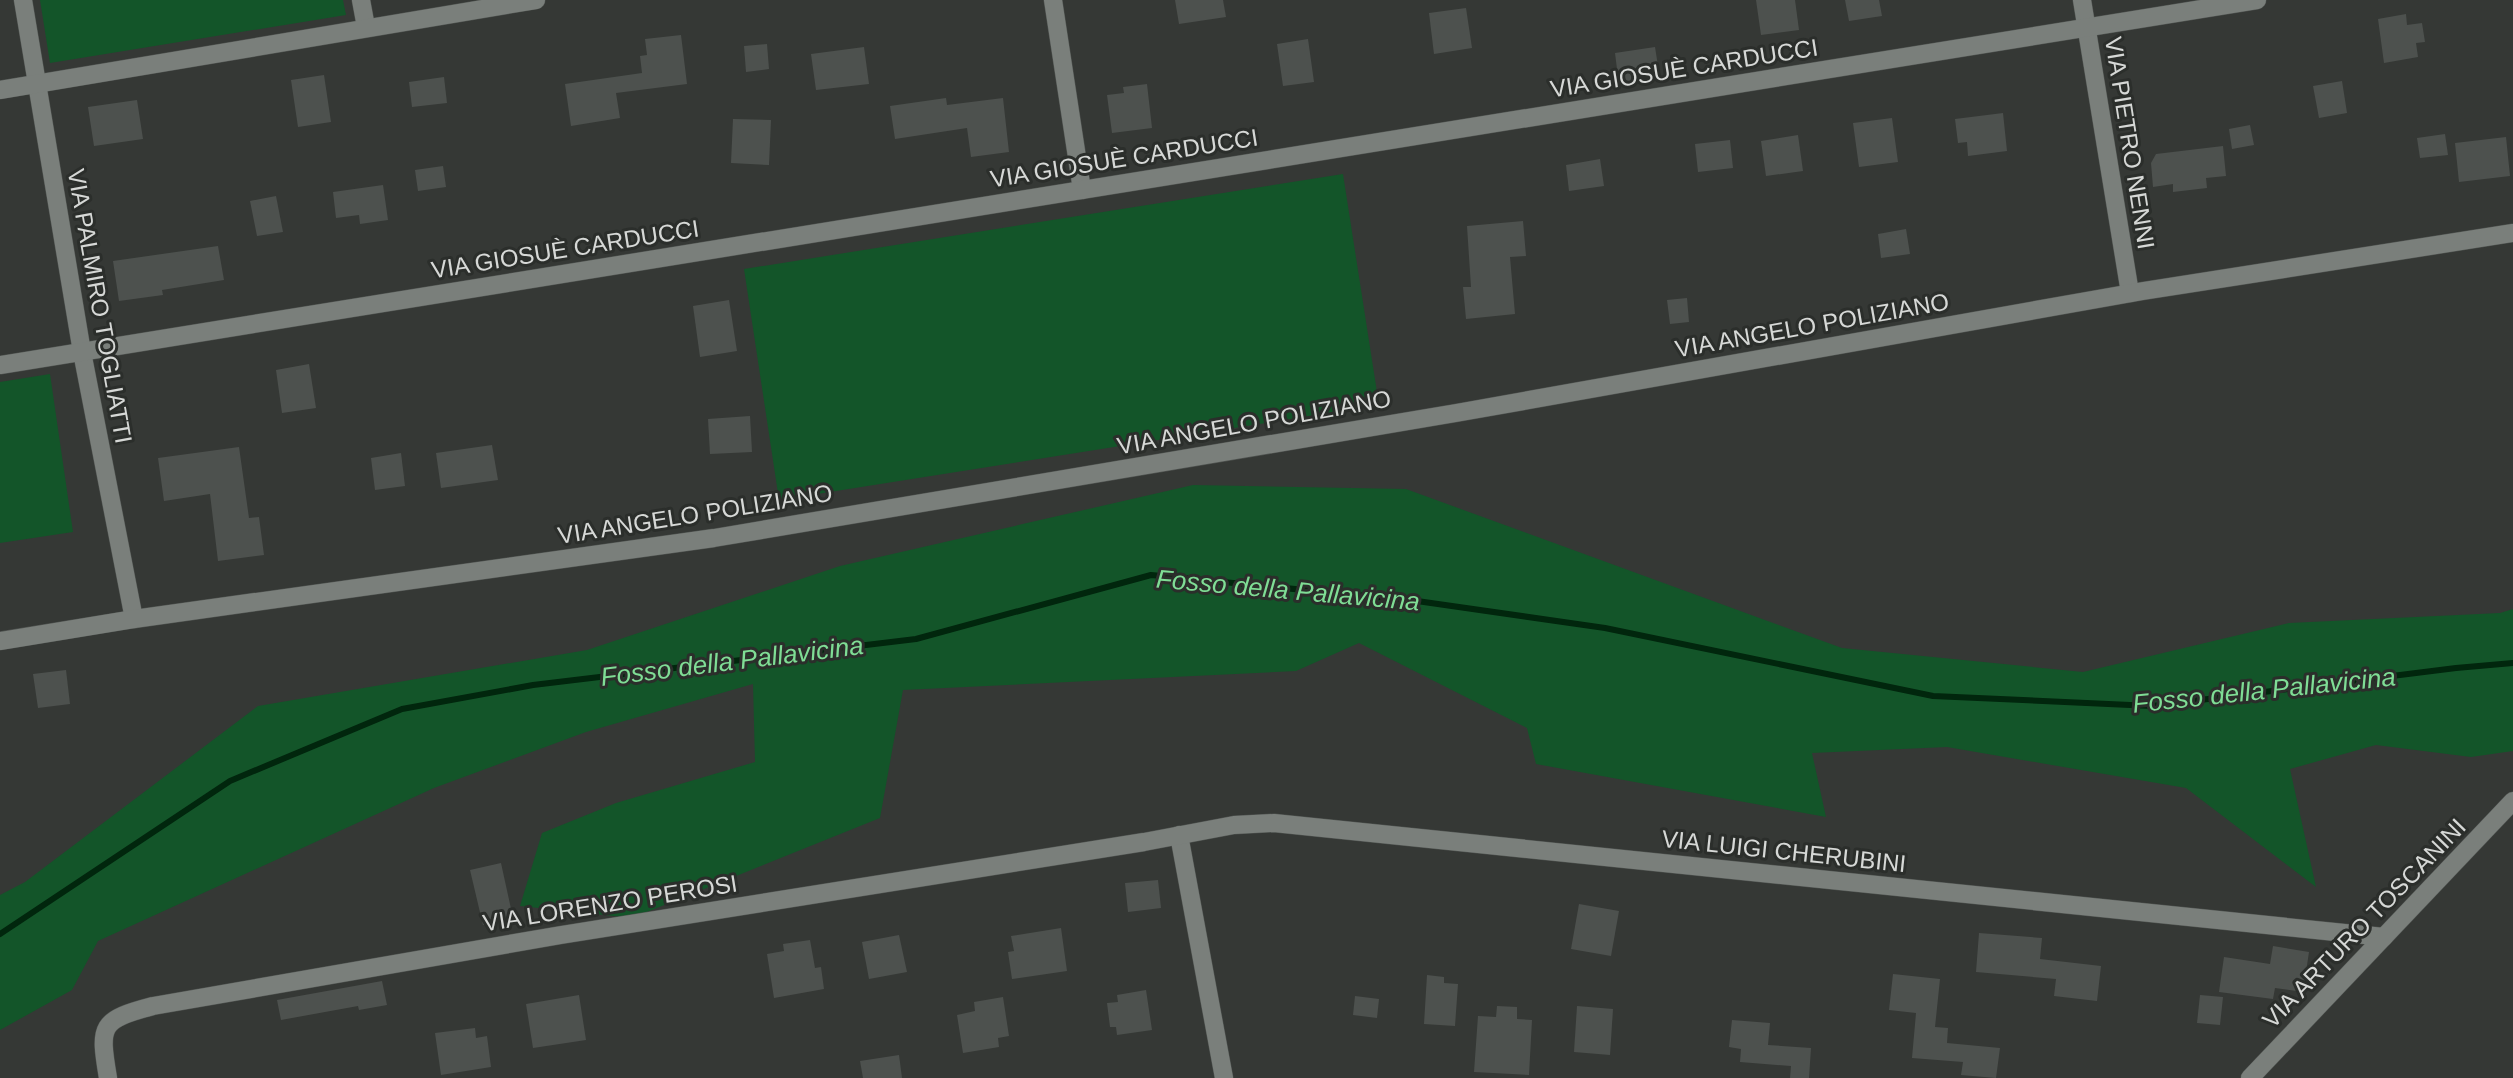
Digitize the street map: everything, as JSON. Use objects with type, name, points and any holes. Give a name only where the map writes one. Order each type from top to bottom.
[{"type":"street","name":"VIA PALMIRO TOGLIATTI","points":[[23,0],[82,352],[134,619]]},
{"type":"street","points":[[361,0],[366,27]]},
{"type":"street","points":[[0,90],[536,0]]},
{"type":"street","points":[[1053,0],[1082,190]]},
{"type":"street","name":"VIA PIETRO NENNI","points":[[2082,0],[2130,293]]},
{"type":"street","name":"VIA GIOSUÈ CARDUCCI","points":[[0,365],[2257,0]]},
{"type":"street","name":"VIA ANGELO POLIZIANO","points":[[0,641],[134,619],[714,538],[1456,413],[2130,293],[2513,233]]},
{"type":"street","name":"VIA ARTURO TOSCANINI","points":[[2250,1078],[2513,801]]},
{"type":"street","name":"VIA LUIGI CHERUBINI","points":[[1179,835],[1234,825],[1274,823],[2384,937]]},
{"type":"street","points":[[1179,835],[1223,1078]]},
{"type":"street","name":"VIA LORENZO PEROSI","points":[[108,1078],[102,1042],[105,1030],[122,1014],[153,1006],[561,934],[1179,835]]},
{"type":"green space","points":[[40,0],[343,0],[346,15],[50,63]]},
{"type":"green space","points":[[1343,174],[1379,405],[779,500],[744,269]]},
{"type":"green space","points":[[50,374],[73,532],[0,543],[0,382]]},
{"type":"green space","points":[[1193,485],[1406,489],[1842,648],[2083,672],[2289,623],[2500,613],[2513,609],[2513,751],[2471,757],[2376,745],[2290,769],[2316,887],[2186,788],[1947,747],[1812,753],[1826,817],[1536,764],[1527,728],[1359,643],[1296,671],[903,690],[880,818],[632,918],[520,906],[542,833],[616,803],[755,762],[753,684],[586,732],[434,788],[98,941],[72,990],[0,1030],[0,895],[25,882],[258,706],[587,650],[840,566]]},
{"type":"building","points":[[1175,0],[1223,0],[1226,17],[1179,24]]},
{"type":"building","points":[[1756,0],[1795,0],[1799,30],[1761,35]]},
{"type":"building","points":[[1845,0],[1879,0],[1882,16],[1849,21]]},
{"type":"building","points":[[1466,8],[1472,48],[1434,54],[1429,13]]},
{"type":"building","points":[[2406,14],[2407,25],[2422,23],[2425,42],[2416,43],[2418,57],[2384,63],[2378,19]]},
{"type":"building","points":[[681,35],[687,84],[616,93],[620,118],[571,126],[565,84],[642,73],[640,56],[647,55],[645,39]]},
{"type":"building","points":[[1308,39],[1314,82],[1283,86],[1277,44]]},
{"type":"building","points":[[767,44],[769,69],[746,72],[744,46]]},
{"type":"building","points":[[864,47],[869,84],[816,90],[811,54]]},
{"type":"building","points":[[1655,47],[1660,79],[1619,85],[1615,53]]},
{"type":"building","points":[[324,75],[331,122],[298,127],[291,80]]},
{"type":"building","points":[[444,77],[447,103],[412,107],[409,82]]},
{"type":"building","points":[[2342,81],[2347,113],[2319,118],[2313,86]]},
{"type":"building","points":[[1147,84],[1152,128],[1112,133],[1107,95],[1124,93],[1123,87]]},
{"type":"building","points":[[946,98],[947,105],[1003,98],[1009,152],[971,157],[967,128],[895,139],[890,106]]},
{"type":"building","points":[[137,100],[143,139],[94,146],[88,107]]},
{"type":"building","points":[[2003,113],[2007,151],[1968,156],[1967,142],[1958,143],[1955,119]]},
{"type":"building","points":[[1892,118],[1898,162],[1859,167],[1853,123]]},
{"type":"building","points":[[733,119],[771,120],[769,165],[731,163]]},
{"type":"building","points":[[2250,125],[2254,145],[2232,149],[2229,129]]},
{"type":"building","points":[[2445,134],[2448,155],[2420,158],[2417,138]]},
{"type":"building","points":[[1798,135],[1803,171],[1766,176],[1761,141]]},
{"type":"building","points":[[2506,137],[2510,176],[2459,182],[2455,143]]},
{"type":"building","points":[[1730,140],[1733,168],[1698,172],[1695,144]]},
{"type":"building","points":[[2223,146],[2226,176],[2206,178],[2207,188],[2173,192],[2173,184],[2153,187],[2151,163],[2156,154]]},
{"type":"building","points":[[1600,159],[1604,186],[1569,191],[1566,165]]},
{"type":"building","points":[[443,166],[446,187],[418,191],[415,170]]},
{"type":"building","points":[[383,185],[388,220],[360,224],[359,215],[336,218],[333,192]]},
{"type":"building","points":[[276,196],[283,232],[257,236],[250,201]]},
{"type":"building","points":[[1523,221],[1526,256],[1510,257],[1515,314],[1466,319],[1463,287],[1471,287],[1467,226]]},
{"type":"building","points":[[1906,229],[1910,254],[1881,258],[1878,234]]},
{"type":"building","points":[[218,246],[224,280],[162,290],[163,295],[119,301],[113,261]]},
{"type":"building","points":[[1687,298],[1689,322],[1670,324],[1667,300]]},
{"type":"building","points":[[729,300],[737,351],[700,357],[693,306]]},
{"type":"building","points":[[309,364],[316,408],[282,413],[276,370]]},
{"type":"building","points":[[750,416],[752,452],[710,454],[708,419]]},
{"type":"building","points":[[492,445],[498,480],[441,488],[436,453]]},
{"type":"building","points":[[239,447],[249,518],[259,517],[264,555],[218,561],[210,494],[164,501],[158,458]]},
{"type":"building","points":[[401,453],[405,486],[375,490],[371,458]]},
{"type":"building","points":[[66,670],[70,704],[38,708],[33,674]]},
{"type":"building","points":[[501,863],[513,918],[483,925],[470,870]]},
{"type":"building","points":[[1158,880],[1161,908],[1128,912],[1125,883]]},
{"type":"building","points":[[1579,904],[1619,911],[1611,956],[1571,949]]},
{"type":"building","points":[[1061,928],[1067,971],[1012,979],[1008,952],[1014,951],[1011,936]]},
{"type":"building","points":[[1979,933],[2042,938],[2040,959],[2101,966],[2097,1001],[2054,996],[2056,979],[1976,972]]},
{"type":"building","points":[[899,935],[907,972],[869,979],[862,942]]},
{"type":"building","points":[[810,940],[815,968],[821,967],[824,989],[774,998],[767,954],[784,951],[783,944]]},
{"type":"building","points":[[2273,946],[2309,952],[2303,992],[2275,988],[2273,999],[2219,992],[2224,957],[2270,964]]},
{"type":"building","points":[[1893,974],[1940,979],[1935,1027],[1948,1028],[1947,1043],[2000,1048],[1996,1078],[1961,1075],[1963,1062],[1912,1058],[1916,1013],[1889,1010]]},
{"type":"building","points":[[1427,975],[1444,977],[1444,983],[1458,984],[1455,1026],[1424,1024]]},
{"type":"building","points":[[382,981],[387,1005],[359,1010],[358,1006],[281,1020],[277,1000]]},
{"type":"building","points":[[1146,990],[1152,1030],[1117,1035],[1116,1027],[1110,1027],[1107,1003],[1118,1002],[1117,995]]},
{"type":"building","points":[[579,995],[586,1040],[533,1048],[526,1004]]},
{"type":"building","points":[[2200,995],[2223,997],[2220,1025],[2197,1023]]},
{"type":"building","points":[[1355,996],[1379,999],[1377,1018],[1353,1015]]},
{"type":"building","points":[[1003,997],[1009,1036],[998,1038],[999,1047],[963,1053],[957,1015],[975,1011],[974,1002]]},
{"type":"building","points":[[1497,1006],[1517,1007],[1517,1019],[1532,1020],[1529,1075],[1474,1072],[1478,1016],[1496,1017]]},
{"type":"building","points":[[1577,1006],[1613,1009],[1610,1055],[1574,1052]]},
{"type":"building","points":[[1732,1020],[1770,1023],[1768,1045],[1811,1048],[1809,1078],[1790,1078],[1791,1066],[1740,1062],[1741,1049],[1729,1047]]},
{"type":"building","points":[[475,1028],[476,1038],[487,1036],[491,1067],[441,1075],[435,1033]]},
{"type":"building","points":[[899,1055],[902,1078],[863,1078],[860,1061]]},
{"type":"waterway","name":"Fosso della Pallavicina","points":[[0,934],[230,781],[402,709],[533,685],[916,639],[1151,575],[1417,601],[1605,628],[1933,696],[2152,706],[2513,663]]}]
